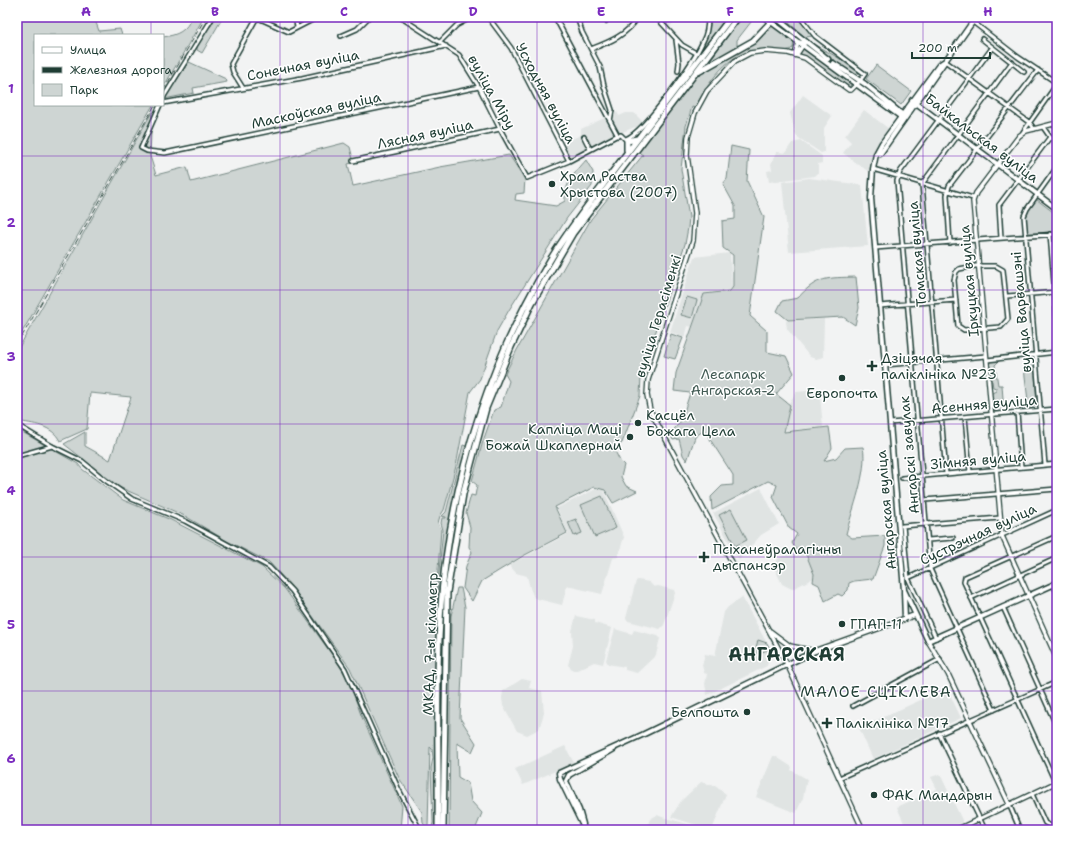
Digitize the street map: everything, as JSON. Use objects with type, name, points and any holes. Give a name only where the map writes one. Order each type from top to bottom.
[{"type":"highway","points":[[484,407],[532,303],[573,233],[675,96],[731,17]]},
{"type":"highway","points":[[484,407],[506,346],[527,301],[568,230],[639,137],[694,75],[738,17]]},
{"type":"highway","points":[[694,75],[753,41],[770,21]]},
{"type":"highway","points":[[621,160],[628,148],[626,140],[634,140],[639,137]]},
{"type":"highway","name":"МКАД, 7-ы кіламетр","points":[[441,815],[439,644],[445,565],[460,485],[484,407]]},
{"type":"highway","points":[[438,830],[441,815]]},
{"type":"highway","points":[[441,815],[443,830]]},
{"type":"main road","points":[[764,17],[798,42],[804,44]]},
{"type":"main road","name":"Ангарская вуліца","points":[[928,641],[904,590],[901,526],[879,306],[871,198],[873,170],[882,143],[914,101],[938,65],[945,61],[976,17]]},
{"type":"main road","points":[[770,21],[776,18],[804,44],[858,81],[902,115]]},
{"type":"main road","name":"Байкальская вуліца","points":[[914,101],[1019,178],[1057,208]]},
{"type":"main road","points":[[928,641],[1055,583]]},
{"type":"main road","points":[[904,590],[905,619]]},
{"type":"main road","points":[[574,804],[559,777],[559,773],[591,757],[621,745],[815,650],[915,615]]},
{"type":"main road","points":[[583,829],[566,781],[569,775],[621,745]]},
{"type":"main road","points":[[591,757],[594,759],[593,762]]},
{"type":"main road","points":[[567,770],[565,773],[569,775]]},
{"type":"street","points":[[164,96],[213,17]]},
{"type":"street","points":[[243,88],[232,72],[231,64],[256,17],[289,32],[318,17]]},
{"type":"street","points":[[296,17],[297,27]]},
{"type":"street","points":[[341,36],[358,29],[370,17]]},
{"type":"street","name":"вуліца Міру","points":[[400,17],[440,42],[459,56],[480,87],[500,130],[526,177],[529,178],[570,161]]},
{"type":"street","points":[[440,42],[457,25],[472,17]]},
{"type":"street","name":"Усходняя вуліца","points":[[488,17],[511,48],[570,161]]},
{"type":"street","points":[[555,17],[618,136],[626,140],[634,135],[683,74],[705,36],[708,17]]},
{"type":"street","points":[[577,17],[600,66],[604,86],[612,110],[610,121]]},
{"type":"street","points":[[600,17],[606,21]]},
{"type":"street","points":[[591,49],[621,36],[630,28],[638,17]]},
{"type":"street","points":[[656,17],[676,40],[696,53]]},
{"type":"street","points":[[788,53],[805,58],[849,90],[851,90],[863,73],[815,36],[800,17]]},
{"type":"street","points":[[873,170],[973,198],[998,163],[1030,123],[1057,84],[973,22]]},
{"type":"street","points":[[982,39],[1024,72]]},
{"type":"street","points":[[676,40],[679,63],[678,71]]},
{"type":"street","points":[[796,55],[798,42]]},
{"type":"street","points":[[796,55],[799,48],[804,44]]},
{"type":"street","name":"Сонечная вуліца","points":[[164,103],[302,78],[446,46]]},
{"type":"street","points":[[897,177],[938,119],[992,48]]},
{"type":"street","points":[[788,53],[796,49]]},
{"type":"street","name":"вуліца Герасіменкі","points":[[788,53],[756,52],[735,61],[702,99],[690,129],[687,155],[695,213],[694,231],[690,251],[648,380],[647,395],[650,410],[664,438],[787,664],[863,830]]},
{"type":"street","points":[[945,61],[1030,123],[1034,129]]},
{"type":"street","name":"Томская вуліца","points":[[946,474],[922,184],[1012,62]]},
{"type":"street","points":[[950,243],[947,191],[1031,77],[1038,70]]},
{"type":"street","name":"Маскоўская вуліца","points":[[159,106],[141,148],[165,153],[480,87]]},
{"type":"street","points":[[1022,133],[1057,123]]},
{"type":"street","points":[[1043,126],[1050,137],[1057,142]]},
{"type":"street","name":"Лясная вуліца","points":[[353,161],[500,130]]},
{"type":"street","points":[[570,161],[590,149],[618,136]]},
{"type":"street","points":[[584,137],[590,149]]},
{"type":"street","points":[[1001,238],[999,205],[1050,137]]},
{"type":"street","name":"вуліца Варвашэні","points":[[1045,465],[1024,212],[1057,167]]},
{"type":"street","name":"Ангарскі завулак","points":[[897,177],[930,569],[994,710]]},
{"type":"street","name":"Іркуцкая вуліца","points":[[973,198],[1002,536],[1057,659]]},
{"type":"street","points":[[1050,234],[1056,292],[1057,319]]},
{"type":"street","points":[[875,248],[1057,234]]},
{"type":"street","points":[[996,266],[1003,270],[1007,296],[1006,322],[1001,327],[964,330],[958,326],[954,280],[956,272],[962,268],[996,266]]},
{"type":"street","points":[[1007,296],[1056,292]]},
{"type":"street","points":[[879,306],[956,300]]},
{"type":"street","points":[[885,365],[936,360],[1035,355],[1057,352]]},
{"type":"street","name":"Асенняя вуліца","points":[[890,423],[1057,409]]},
{"type":"street","points":[[1017,412],[1021,467]]},
{"type":"street","points":[[965,417],[970,472]]},
{"type":"street","points":[[17,425],[52,446],[82,461],[105,480],[132,499],[185,521],[269,567],[292,591],[345,669],[399,790],[420,830]]},
{"type":"street","points":[[17,456],[52,446]]},
{"type":"street","name":"Зімняя вуліца","points":[[902,478],[996,471],[1057,464]]},
{"type":"street","points":[[925,500],[1057,489]]},
{"type":"street","name":"Сустрэчная вуліца","points":[[908,578],[1057,510]]},
{"type":"street","points":[[936,638],[908,578],[901,526],[1000,518]]},
{"type":"street","points":[[956,830],[1056,783],[964,585],[965,577],[1057,536]]},
{"type":"street","points":[[928,540],[954,538]]},
{"type":"street","points":[[971,598],[1057,558]]},
{"type":"street","points":[[1055,583],[1057,592]]},
{"type":"street","points":[[1003,607],[1057,727]]},
{"type":"street","points":[[768,630],[790,646],[815,650]]},
{"type":"street","name":"Ангарская вуліца","points":[[928,641],[940,659],[1020,830]]},
{"type":"street","points":[[854,706],[940,659]]},
{"type":"street","points":[[839,778],[1057,682]]},
{"type":"street","points":[[939,733],[985,830]]},
{"type":"street","points":[[1032,794],[1045,823],[1057,830]]},
{"type":"shaded area","points":[[661,17],[680,17],[667,29],[659,19]]},
{"type":"shaded area","points":[[803,95],[832,116],[824,128],[824,152],[821,153],[796,136],[790,113]]},
{"type":"shaded area","points":[[864,110],[889,129],[874,154],[869,172],[843,153],[851,142],[845,136]]},
{"type":"shaded area","points":[[617,112],[619,116],[626,113],[634,113],[642,121],[636,128],[635,127],[615,135],[571,159],[563,143],[581,135],[581,129]]},
{"type":"shaded area","points":[[801,141],[822,156],[822,163],[818,164],[818,173],[815,176],[769,182],[767,171],[772,170],[771,164],[777,152],[785,153],[792,143]]},
{"type":"shaded area","points":[[809,178],[862,185],[868,246],[789,252],[782,182]]},
{"type":"shaded area","points":[[730,253],[732,288],[729,291],[705,293],[692,327],[688,326],[685,337],[670,332],[694,257]]},
{"type":"shaded area","points":[[824,319],[823,357],[816,359],[810,357],[787,329],[786,321]]},
{"type":"shaded area","points":[[817,390],[820,396],[823,427],[786,431],[786,408],[796,392]]},
{"type":"shaded area","points":[[602,486],[624,537],[618,557],[613,558],[602,594],[567,586],[562,605],[534,598],[527,576],[516,573],[509,565],[568,534],[557,508]]},
{"type":"shaded area","points":[[761,488],[779,524],[761,535],[739,560],[713,513]]},
{"type":"shaded area","points":[[821,548],[820,575],[792,589],[782,584],[773,565],[779,558],[797,551]]},
{"type":"shaded area","points":[[636,581],[649,582],[654,587],[658,586],[674,590],[675,593],[664,625],[660,629],[628,621],[626,618]]},
{"type":"shaded area","points":[[742,597],[771,651],[767,666],[707,695],[705,684],[707,674],[704,673],[702,665],[705,654],[715,656],[724,612],[728,607]]},
{"type":"shaded area","points":[[576,616],[595,620],[595,623],[612,628],[603,664],[594,662],[577,670],[573,670],[568,665],[573,646],[572,631]]},
{"type":"shaded area","points":[[615,629],[632,634],[634,630],[658,636],[660,638],[656,655],[637,673],[625,670],[625,667],[608,664],[606,660]]},
{"type":"shaded area","points":[[522,679],[531,681],[529,688],[542,691],[544,713],[539,729],[527,735],[517,731],[503,706],[502,698],[503,691]]},
{"type":"shaded area","points":[[947,688],[961,718],[873,759],[859,728]]},
{"type":"shaded area","points":[[565,746],[574,763],[523,785],[515,769]]},
{"type":"shaded area","points":[[773,756],[792,767],[791,770],[807,779],[803,798],[796,813],[756,797]]},
{"type":"shaded area","points":[[940,774],[962,820],[962,823],[949,830],[907,830],[897,807],[937,789],[931,777]]},
{"type":"shaded area","points":[[701,782],[715,786],[726,794],[712,830],[671,817],[681,801]]},
{"type":"shaded area","points":[[657,815],[695,826],[693,830],[646,830],[650,819]]},
{"type":"green space","points":[[17,17],[94,17],[99,31],[120,29],[122,34],[34,34],[34,106],[152,106],[17,341]]},
{"type":"green space","points":[[192,17],[204,17],[164,86],[164,37],[181,32],[190,22]]},
{"type":"green space","points":[[215,17],[223,17],[202,53],[197,50],[197,46],[207,29],[211,26]]},
{"type":"green space","points":[[710,17],[727,17],[686,72],[706,40]]},
{"type":"green space","points":[[744,17],[748,20],[750,17],[753,17],[751,22],[737,40],[737,45],[741,47],[709,62],[735,25]]},
{"type":"green space","points":[[782,17],[799,17],[813,36],[805,37]]},
{"type":"green space","points":[[787,24],[806,40],[837,57],[859,73],[855,75],[829,58],[798,35]]},
{"type":"green space","points":[[771,26],[775,27],[794,40],[793,48],[786,51],[759,50],[748,52],[729,62],[713,79],[695,108],[692,107],[686,126],[681,169],[689,217],[685,244],[641,376],[640,396],[622,443],[614,449],[620,461],[624,465],[621,477],[626,486],[637,491],[613,503],[605,490],[594,487],[555,507],[567,533],[523,556],[482,581],[472,601],[463,588],[466,566],[472,552],[469,547],[470,527],[466,513],[471,495],[475,496],[477,485],[472,481],[483,441],[494,410],[501,407],[509,381],[505,374],[517,350],[591,219],[643,155],[638,152],[694,79],[712,65],[751,45]]},
{"type":"green space","points":[[803,48],[851,84],[850,87],[801,54],[799,52]]},
{"type":"green space","points":[[189,62],[226,79],[227,82],[193,88],[194,93],[164,99]]},
{"type":"green space","points":[[876,65],[911,91],[901,105],[866,79]]},
{"type":"green space","points":[[152,112],[150,156],[156,175],[187,167],[191,182],[344,143],[350,147],[353,159],[352,163],[348,164],[353,186],[440,167],[509,155],[525,179],[524,193],[516,194],[515,200],[556,206],[565,201],[568,184],[586,160],[593,172],[592,186],[567,218],[497,331],[480,379],[470,392],[456,466],[444,510],[438,523],[441,529],[435,611],[443,530],[441,523],[442,518],[446,518],[442,516],[446,512],[463,445],[466,446],[449,520],[437,603],[435,830],[431,830],[433,823],[431,768],[433,758],[432,749],[430,747],[428,826],[426,827],[423,823],[422,812],[399,778],[350,668],[291,586],[269,562],[227,541],[185,516],[119,487],[64,444],[85,432],[85,446],[110,460],[131,397],[90,393],[87,429],[60,441],[57,436],[47,428],[36,424],[17,421],[17,351]]},
{"type":"green space","name":"Лесапарк Ангарская-2","points":[[731,146],[749,150],[747,181],[764,217],[750,316],[767,331],[767,352],[786,356],[794,373],[776,394],[790,405],[784,432],[829,427],[832,448],[824,461],[836,458],[845,448],[863,447],[864,457],[859,490],[846,534],[852,538],[885,536],[885,546],[873,579],[849,583],[848,590],[842,596],[838,594],[825,601],[819,585],[813,582],[814,574],[806,554],[796,550],[792,543],[797,534],[789,528],[773,497],[777,485],[768,481],[712,510],[711,497],[722,486],[733,485],[733,475],[704,430],[695,437],[687,461],[683,455],[679,439],[673,440],[670,434],[681,421],[690,393],[674,391],[676,373],[704,294],[730,291],[733,287],[733,255],[723,248],[722,221],[735,219],[735,206],[723,184],[727,179]]},
{"type":"green space","points":[[1036,199],[1057,215],[1057,232],[1027,233],[1026,212]]},
{"type":"green space","points":[[856,277],[859,308],[855,325],[843,317],[788,320],[777,311],[782,301],[798,298],[817,282],[830,278]]},
{"type":"green space","points":[[687,297],[697,300],[692,318],[681,315]]},
{"type":"green space","points":[[671,334],[683,338],[675,359],[664,356]]},
{"type":"green space","points":[[1025,359],[1034,359],[1037,405],[1029,409],[1024,368],[1028,367],[1028,362]]},
{"type":"green space","points":[[988,361],[999,361],[995,365],[998,385],[1002,385],[1004,412],[995,412],[995,409],[992,409],[990,394],[996,391],[996,388],[993,387],[992,381],[989,380]]},
{"type":"green space","points":[[17,429],[78,464],[82,469],[123,500],[171,520],[262,567],[285,589],[338,663],[350,683],[361,715],[402,806],[400,830],[17,830]]},
{"type":"green space","points":[[602,496],[616,528],[595,537],[581,505]]},
{"type":"green space","points":[[731,509],[747,540],[735,546],[719,515]]},
{"type":"green space","points":[[576,519],[582,533],[574,536],[568,522]]},
{"type":"green space","points":[[457,588],[461,588],[465,607],[460,718],[476,743],[472,752],[457,743],[458,777],[468,783],[471,801],[482,813],[475,830],[449,830],[451,616]]},
{"type":"green space","points":[[758,640],[767,643],[770,649],[754,655]]},
{"type":"railway","points":[[164,89],[206,17]]},
{"type":"railway","points":[[17,345],[154,106]]},
{"type":"place","name":"Храм Раства Хрыстова (2007)","points":[[552,184]]},
{"type":"place","name":"Дзіцячая паліклініка №23","points":[[872,366]]},
{"type":"place","name":"Европочта","points":[[842,378]]},
{"type":"place","name":"Касцёл Божага Цела","points":[[638,423]]},
{"type":"place","name":"Капліца Маці Божай Шкаплернай","points":[[630,437]]},
{"type":"place","name":"Псіханеўралагічны дыспансэр","points":[[704,557]]},
{"type":"place","name":"ГПАП-11","points":[[842,624]]},
{"type":"place","name":"Белпошта","points":[[747,712]]},
{"type":"place","name":"Паліклініка №17","points":[[827,723]]},
{"type":"place","name":"ФАК Мандарын","points":[[874,795]]},
{"type":"district","name":"АНГАРСКАЯ","points":[[787,655]]},
{"type":"district","name":"МАЛОЕ СЦІКЛЕВА","points":[[876,692]]}]
